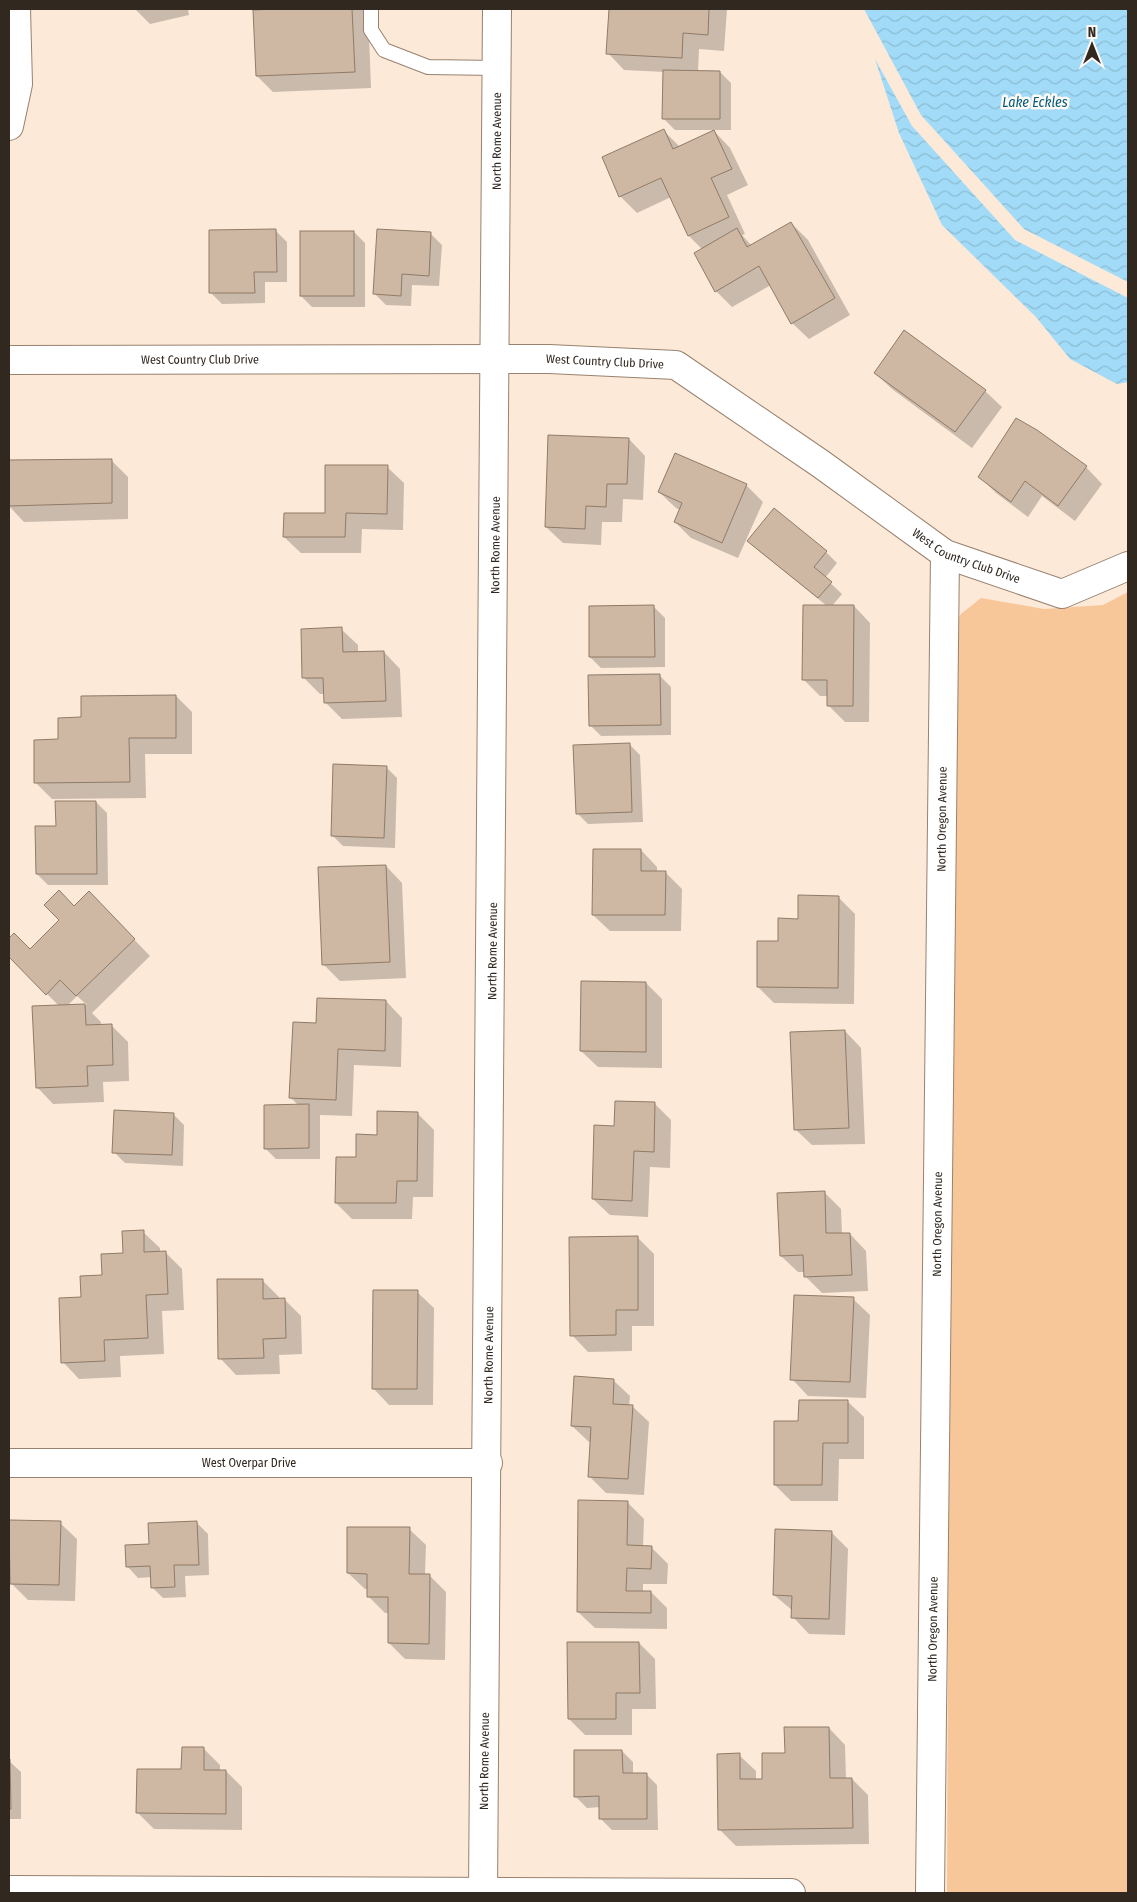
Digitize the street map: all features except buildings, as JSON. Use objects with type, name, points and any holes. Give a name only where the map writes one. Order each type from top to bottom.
[{"type":"street","points":[[9,126],[18,84],[16,9]]},
{"type":"street","name":"North Rome Avenue","points":[[483,1892],[488,1463],[497,9]]},
{"type":"street","name":"West Country Club Drive","points":[[9,360],[549,359],[676,365],[821,464],[945,554],[1062,594],[1128,566]]},
{"type":"street","name":"North Oregon Avenue","points":[[930,1893],[945,554]]},
{"type":"street","name":"West Overpar Drive","points":[[9,1464],[488,1463]]},
{"type":"street","points":[[9,1890],[791,1893]]},
{"type":"lane","points":[[371,9],[371,30],[384,50],[428,67],[497,68]]},
{"type":"shaded area","points":[[1128,592],[1128,1893],[947,1893],[952,629],[961,614],[981,598],[1044,609],[1103,605]]},
{"type":"water","name":"Lake Eckles","points":[[864,9],[1128,9],[1128,282],[1024,229],[921,115]]},
{"type":"water","points":[[875,59],[912,126],[1015,240],[1128,298],[1128,382],[1117,384],[1070,359],[1036,317],[942,225],[899,133]]}]
